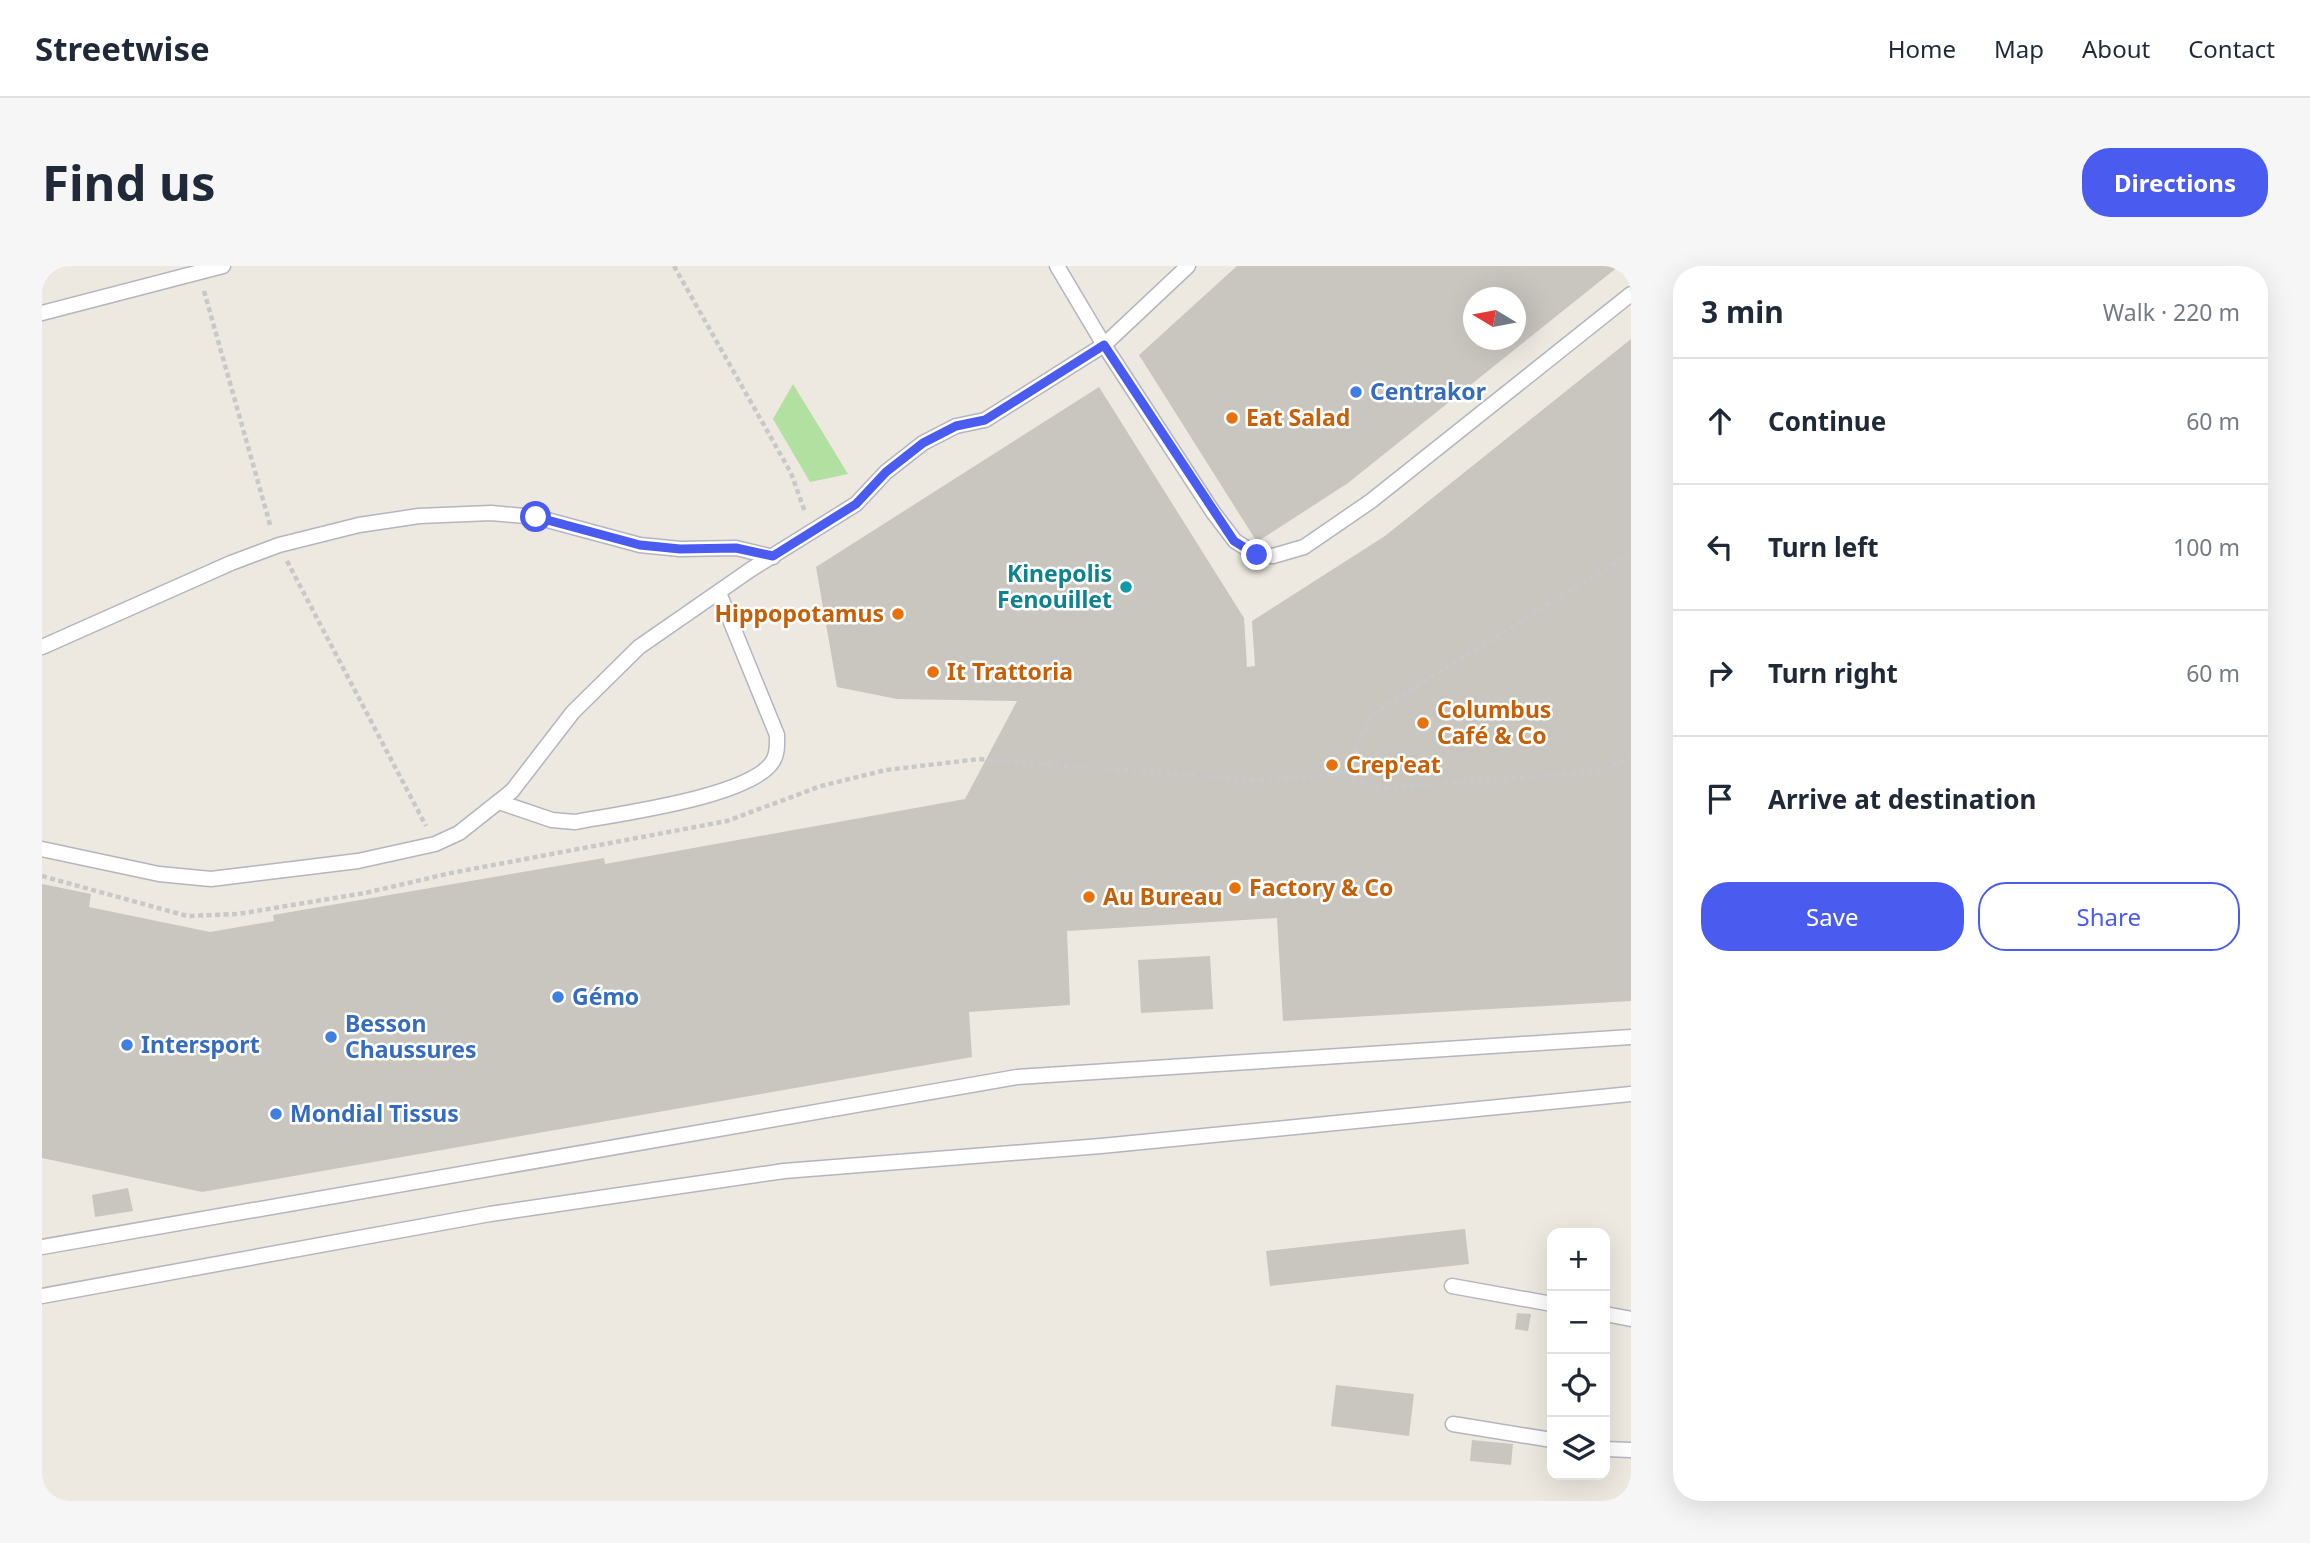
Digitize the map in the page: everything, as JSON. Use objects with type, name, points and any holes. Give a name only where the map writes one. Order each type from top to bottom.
[{"type":"lane","points":[[42,313],[223,266]]},
{"type":"lane","points":[[1056,266],[1104,345],[1234,541],[1257,555],[1273,556],[1304,547],[1371,501],[1631,294]]},
{"type":"lane","points":[[42,849],[159,874],[211,879],[358,861],[435,844],[459,833],[512,791],[573,712],[620,663],[773,556],[806,538],[856,504],[886,472],[923,443],[956,426],[985,420],[1104,345],[1188,266]]},
{"type":"lane","points":[[42,647],[231,563],[279,545],[390,520],[491,513],[572,525],[640,545],[680,549],[736,548],[773,556]]},
{"type":"lane","points":[[499,802],[552,820],[575,821],[720,793],[772,763],[777,751],[777,735],[719,593]]},
{"type":"lane","points":[[42,1247],[1017,1077],[1631,1037]]},
{"type":"lane","points":[[42,1296],[490,1214],[784,1171],[1101,1146],[1631,1094]]},
{"type":"lane","points":[[1452,1286],[1547,1303]]},
{"type":"lane","points":[[1610,1315],[1631,1318]]},
{"type":"lane","points":[[1453,1424],[1547,1439]]},
{"type":"lane","points":[[1610,1449],[1631,1450]]},
{"type":"path","points":[[674,266],[791,472],[805,513],[806,538]]},
{"type":"path","points":[[199,272],[220,356],[269,523],[451,873]]},
{"type":"path","points":[[1343,775],[1375,712],[1631,552]]},
{"type":"path","points":[[42,876],[187,916],[238,914],[365,893],[451,873],[727,821],[821,786],[887,770],[979,759],[1253,780],[1343,775],[1382,788],[1596,772],[1631,758]]},
{"type":"green space","points":[[793,384],[848,474],[810,482],[773,419]]},
{"type":"building","points":[[1237,266],[1619,266],[1526,340],[1526,287],[1463,287],[1463,350],[1514,350],[1348,483],[1257,542],[1139,355]]},
{"type":"building","points":[[1631,339],[1631,1001],[1283,1021],[1277,918],[1067,931],[1070,1005],[969,1012],[972,1057],[202,1192],[42,1158],[42,884],[91,894],[89,907],[210,932],[274,921],[273,915],[604,858],[605,864],[965,799],[1017,701],[897,699],[837,687],[816,567],[1099,387],[1244,618],[1247,667],[1255,666],[1252,621],[1385,536]]},
{"type":"building","points":[[1210,956],[1213,1009],[1141,1013],[1138,960]]},
{"type":"building","points":[[128,1188],[133,1211],[95,1217],[92,1195]]},
{"type":"building","points":[[1465,1229],[1469,1264],[1270,1286],[1266,1251]]},
{"type":"building","points":[[1517,1313],[1531,1314],[1528,1331],[1515,1329]]},
{"type":"building","points":[[1336,1385],[1414,1394],[1409,1436],[1331,1426]]},
{"type":"building","points":[[1472,1440],[1513,1444],[1511,1465],[1470,1461]]},
{"type":"place","name":"Centrakor","points":[[1356,392]]},
{"type":"place","name":"Eat Salad","points":[[1232,418]]},
{"type":"place","name":"Kinepolis Fenouillet","points":[[1126,587]]},
{"type":"place","name":"Hippopotamus","points":[[898,614]]},
{"type":"place","name":"It Trattoria","points":[[933,672]]},
{"type":"place","name":"Columbus Café & Co","points":[[1423,723]]},
{"type":"place","name":"Crep'eat","points":[[1332,765]]},
{"type":"place","name":"Factory & Co","points":[[1235,888]]},
{"type":"place","name":"Au Bureau","points":[[1089,897]]},
{"type":"place","name":"Gémo","points":[[558,997]]},
{"type":"place","name":"Besson Chaussures","points":[[331,1037]]},
{"type":"place","name":"Intersport","points":[[127,1045]]},
{"type":"place","name":"Mondial Tissus","points":[[276,1114]]},
{"type":"route","points":[[536,517],[640,545],[698,550],[736,548],[773,556],[806,538],[856,504],[886,472],[923,443],[956,426],[985,420],[1104,345],[1234,541],[1257,555]]}]
